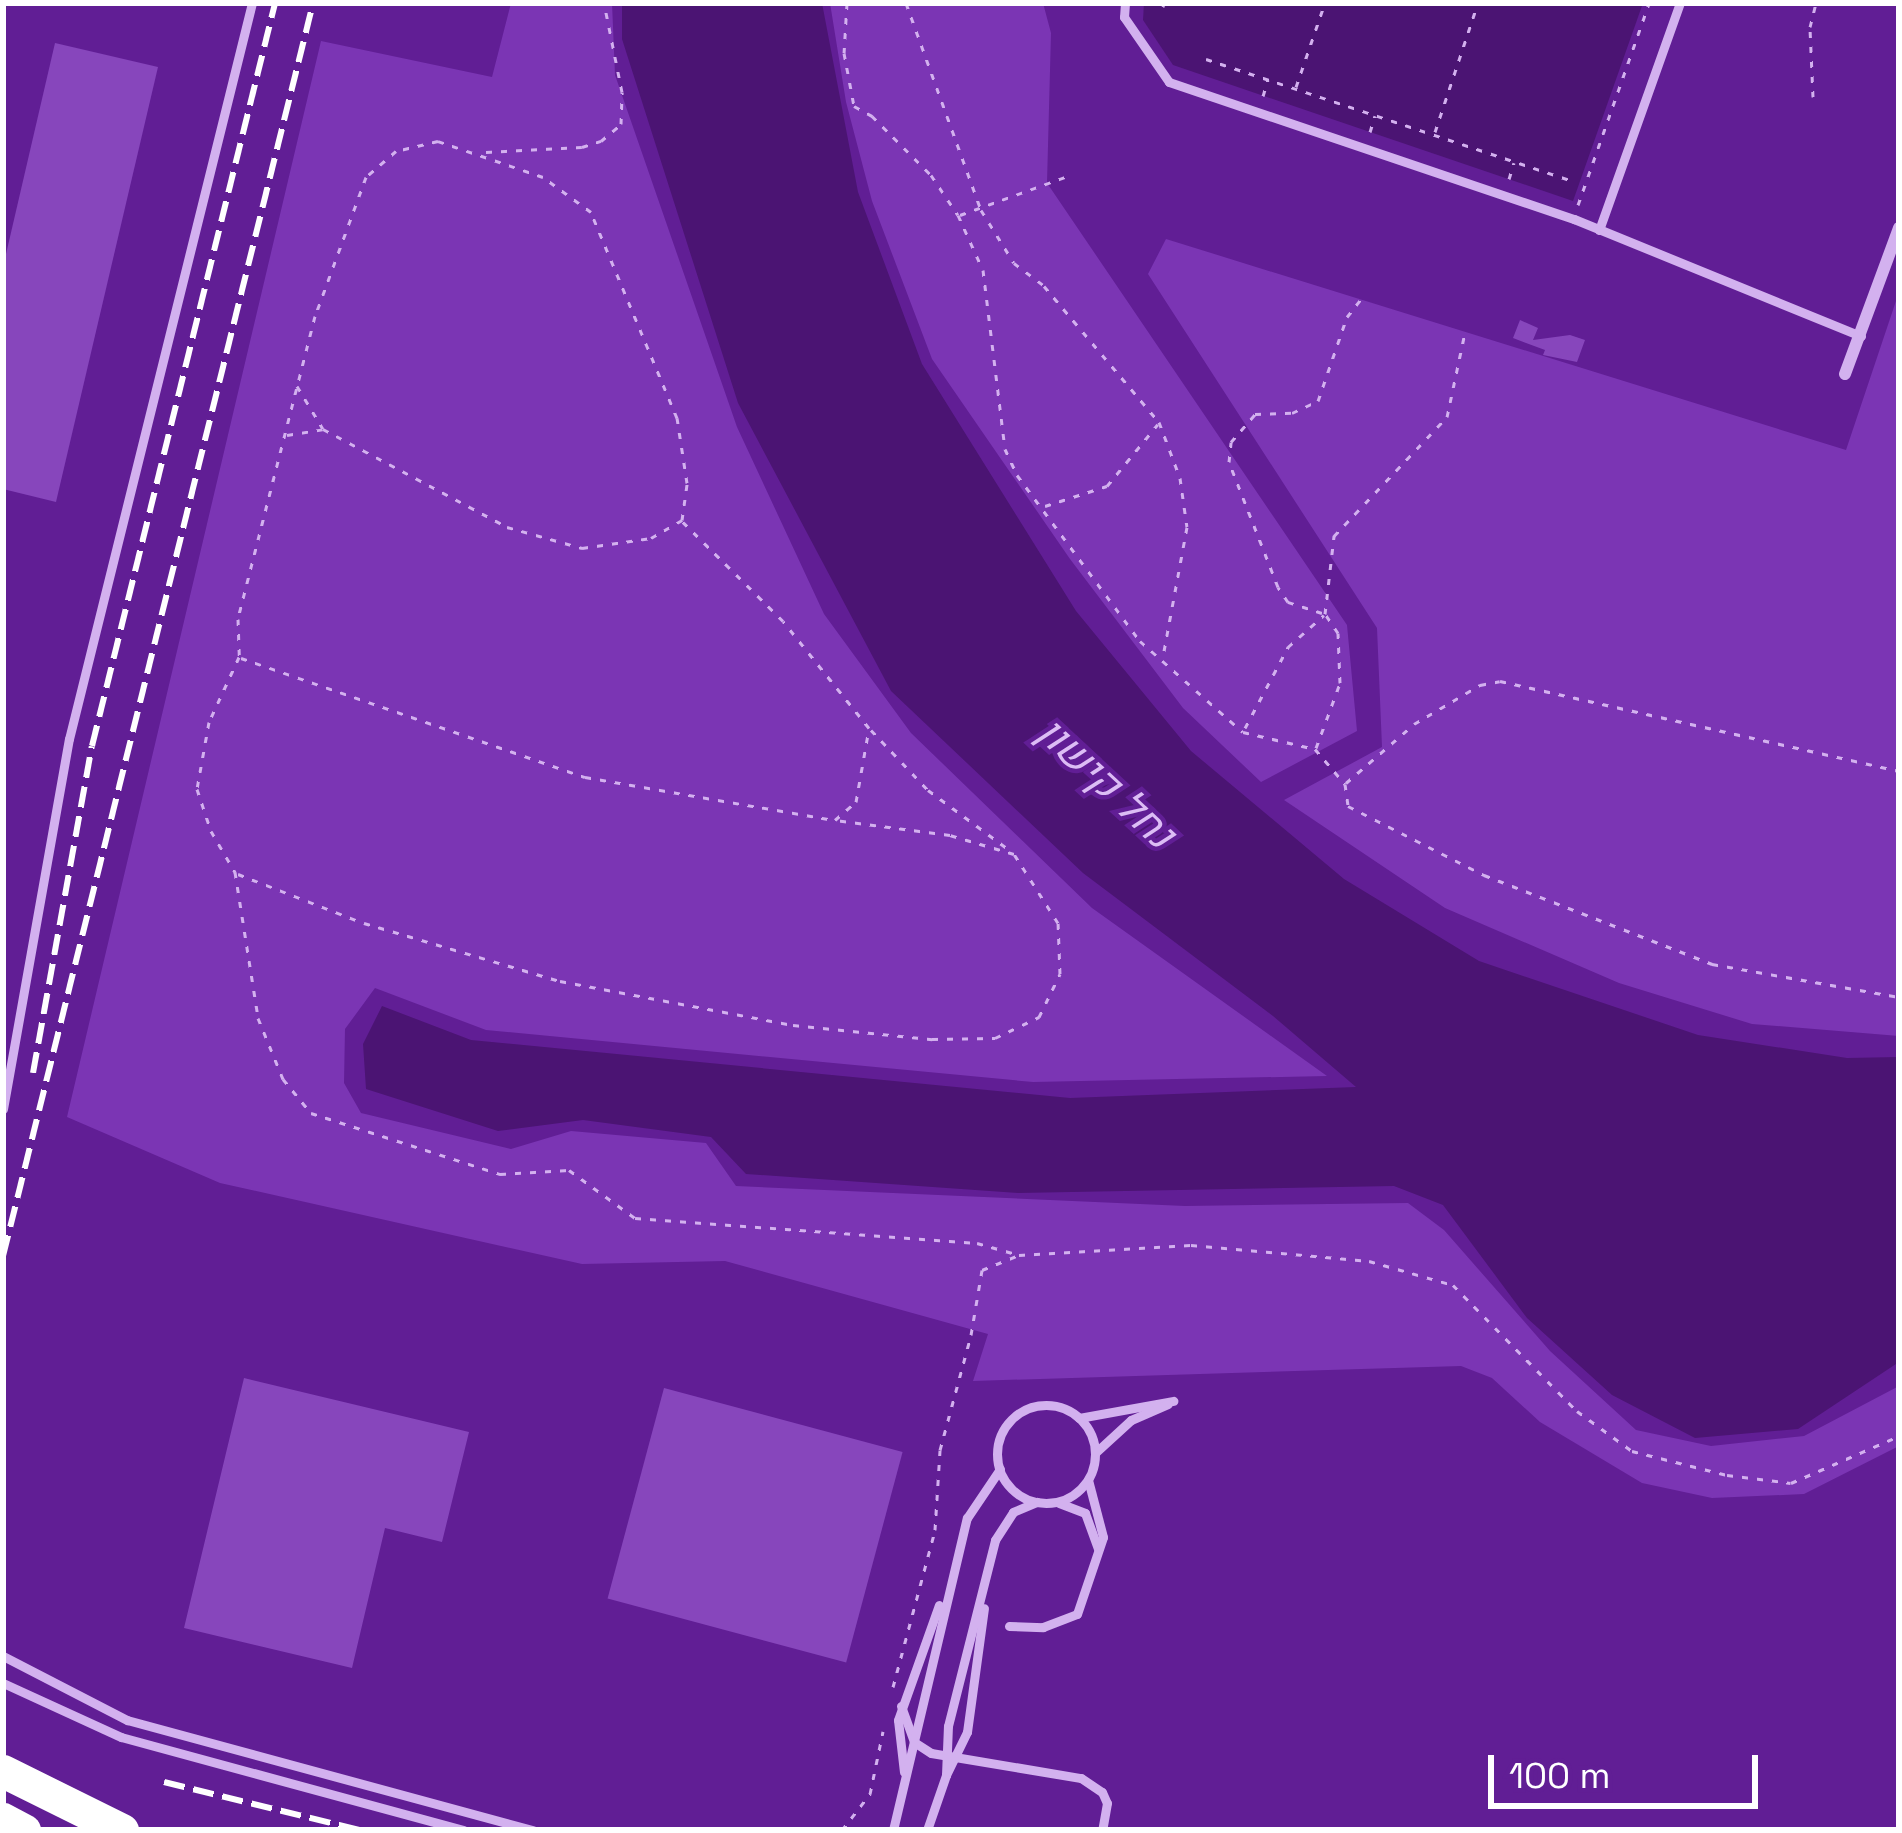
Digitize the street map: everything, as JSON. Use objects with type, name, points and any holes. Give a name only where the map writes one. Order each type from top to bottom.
[{"type":"highway","points":[[3,1771],[122,1830]]},
{"type":"highway","points":[[3,1819],[24,1830]]},
{"type":"street","points":[[1845,374],[1899,228]]},
{"type":"lane","points":[[3,1109],[69,739],[252,3]]},
{"type":"lane","points":[[1125,3],[1124,16],[1169,82],[1599,230],[1861,336]]},
{"type":"lane","points":[[1599,230],[1681,3]]},
{"type":"lane","points":[[1009,1626],[1043,1627],[1077,1614],[1098,1555],[1102,1524],[1088,1480],[1095,1453],[1131,1420],[1172,1401],[1079,1418],[1050,1405],[1019,1413],[1000,1437],[1000,1469],[1014,1490],[1037,1502]]},
{"type":"lane","points":[[1079,1418],[1095,1453]]},
{"type":"lane","points":[[905,1777],[898,1747],[902,1706],[967,1518],[1000,1469]]},
{"type":"lane","points":[[1053,1502],[1088,1480]]},
{"type":"lane","points":[[952,1756],[948,1726],[995,1540],[1013,1512],[1037,1502],[1053,1502],[1084,1513],[1098,1555]]},
{"type":"lane","points":[[927,1830],[979,1673],[986,1576]]},
{"type":"lane","points":[[893,1830],[946,1589]]},
{"type":"lane","points":[[3,1656],[128,1720],[533,1830]]},
{"type":"lane","points":[[3,1683],[121,1737],[464,1830]]},
{"type":"lane","points":[[902,1706],[914,1742]]},
{"type":"lane","points":[[914,1742],[952,1756],[1081,1778],[1102,1792],[1107,1803],[1102,1830]]},
{"type":"path","points":[[478,151],[547,152],[582,147],[613,134],[624,111],[604,3]]},
{"type":"path","points":[[848,3],[844,53],[854,106],[872,116],[931,176],[958,215],[982,270],[1004,449],[1140,641],[1243,731],[1315,749],[1345,784],[1348,806],[1484,874],[1652,945],[1712,964],[1899,997]]},
{"type":"path","points":[[906,3],[981,210],[1014,263],[1044,286],[1159,422],[1180,478],[1187,527],[1162,658]]},
{"type":"path","points":[[1296,87],[1324,3]]},
{"type":"path","points":[[1434,134],[1478,3]]},
{"type":"path","points":[[1577,208],[1649,3]]},
{"type":"path","points":[[1813,98],[1810,28],[1816,3]]},
{"type":"path","points":[[1206,58],[1575,182]]},
{"type":"path","points":[[1247,94],[1265,98],[1268,79]]},
{"type":"path","points":[[1370,132],[1376,115]]},
{"type":"path","points":[[682,520],[687,483],[677,418],[591,212],[543,177],[478,151],[438,141],[396,151],[366,177],[315,316],[238,619],[239,657],[209,722],[197,789],[211,831],[235,872],[258,1018],[283,1079],[311,1113],[500,1174],[569,1170],[635,1218],[977,1243],[1018,1255]]},
{"type":"path","points":[[1508,179],[1514,162]]},
{"type":"path","points":[[958,215],[1068,176]]},
{"type":"path","points":[[1492,179],[1514,187]]},
{"type":"path","points":[[1315,749],[1340,683],[1338,633],[1325,614],[1288,602],[1278,587],[1229,462],[1231,442],[1256,415],[1292,413],[1318,401],[1347,316],[1361,299]]},
{"type":"path","points":[[1243,731],[1288,646],[1325,614],[1334,536],[1447,417],[1466,332]]},
{"type":"path","points":[[297,386],[323,429],[507,526],[582,548],[651,538],[682,520]]},
{"type":"path","points":[[1043,506],[1107,487],[1159,422]]},
{"type":"path","points":[[285,435],[323,429]]},
{"type":"path","points":[[235,872],[364,923],[560,981],[794,1025],[932,1040],[995,1038],[1039,1017],[1060,974],[1058,923],[1014,854],[928,790],[869,728],[784,621],[682,520]]},
{"type":"path","points":[[239,657],[585,777],[950,835],[1014,854]]},
{"type":"path","points":[[1345,784],[1414,724],[1480,685],[1500,681],[1899,771]]},
{"type":"path","points":[[835,820],[856,802],[869,728]]},
{"type":"path","points":[[893,1690],[935,1530],[940,1450],[971,1336],[982,1270],[1018,1255],[1191,1245],[1369,1262],[1454,1285],[1577,1412],[1632,1451],[1727,1475],[1791,1483],[1899,1436]]},
{"type":"path","points":[[842,1830],[869,1794],[884,1731]]},
{"type":"shaded area","points":[[511,3],[612,3],[615,75],[737,427],[824,614],[911,733],[1092,908],[1327,1076],[1033,1082],[486,1030],[375,988],[345,1029],[344,1083],[361,1113],[511,1149],[571,1131],[706,1143],[736,1186],[1185,1206],[1408,1203],[1444,1230],[1550,1351],[1636,1430],[1711,1446],[1804,1436],[1899,1386],[1899,1446],[1804,1494],[1712,1498],[1642,1483],[1540,1422],[1492,1378],[1461,1366],[973,1381],[988,1334],[725,1261],[582,1264],[220,1183],[67,1117],[321,41],[492,77]]},
{"type":"shaded area","points":[[830,3],[1043,3],[1051,33],[1047,183],[1347,625],[1357,731],[1261,782],[1183,708],[1070,559],[932,359],[872,201],[846,102]]},
{"type":"shaded area","points":[[1166,239],[1846,450],[1899,292],[1899,1036],[1752,1024],[1619,983],[1445,908],[1284,800],[1382,747],[1377,628],[1148,274]]},
{"type":"water","name":"נחל קישון","points":[[622,3],[822,3],[858,192],[922,364],[1076,611],[1191,751],[1344,879],[1479,961],[1698,1035],[1847,1058],[1899,1057],[1899,1362],[1798,1429],[1695,1438],[1612,1395],[1527,1318],[1443,1205],[1394,1186],[1018,1193],[746,1174],[711,1137],[583,1120],[498,1131],[366,1089],[363,1044],[382,1006],[471,1040],[1070,1098],[1356,1087],[1273,1016],[1083,873],[891,691],[738,403],[622,39]]},
{"type":"water","points":[[1144,3],[1643,3],[1573,201],[1173,65],[1143,20]]},
{"type":"building","points":[[55,43],[158,67],[56,502],[3,489],[3,267]]},
{"type":"building","points":[[1520,320],[1538,328],[1533,340],[1570,335],[1585,340],[1577,362],[1543,355],[1545,350],[1513,338]]},
{"type":"building","points":[[244,1378],[469,1432],[442,1542],[385,1528],[352,1668],[184,1628]]},
{"type":"building","points":[[664,1388],[903,1452],[846,1663],[608,1599]]},
{"type":"railway","points":[[33,1073],[92,746],[275,3]]},
{"type":"railway","points":[[3,1256],[313,3]]},
{"type":"railway","points":[[164,1782],[359,1830]]}]
